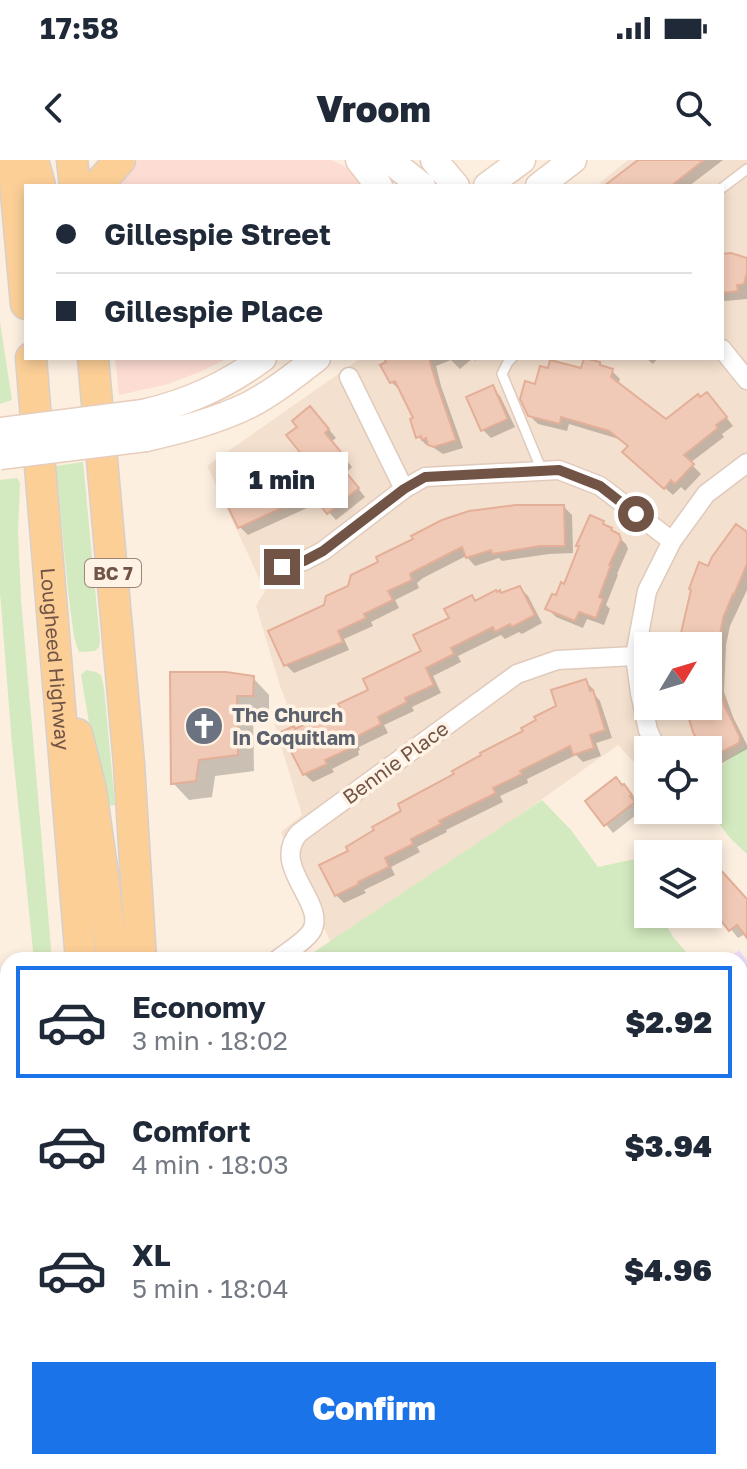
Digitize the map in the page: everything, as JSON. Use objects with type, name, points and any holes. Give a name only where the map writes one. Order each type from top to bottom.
[{"type":"main road","points":[[13,160],[24,282]]},
{"type":"main road","points":[[33,160],[39,184]]},
{"type":"main road","points":[[72,160],[75,184]]},
{"type":"main road","points":[[99,184],[120,160]]},
{"type":"main road","points":[[359,160],[377,184]]},
{"type":"main road","points":[[389,160],[419,184]]},
{"type":"main road","points":[[434,160],[454,184]]},
{"type":"main road","points":[[490,184],[522,160]]},
{"type":"main road","points":[[542,184],[573,160]]},
{"type":"main road","name":"Lougheed Highway","points":[[31,360],[80,952]]},
{"type":"main road","name":"BC 7","points":[[93,360],[128,748],[141,952]]},
{"type":"main road","points":[[0,456],[144,425],[172,405],[212,390],[260,360]]},
{"type":"main road","points":[[0,431],[209,421],[250,404],[314,360]]},
{"type":"main road","points":[[54,639],[91,790],[111,952]]},
{"type":"street","points":[[724,351],[747,380]]},
{"type":"street","points":[[349,377],[404,489]]},
{"type":"street","points":[[639,632],[647,591],[672,541],[706,494],[747,463]]},
{"type":"street","points":[[282,567],[304,561],[323,551],[404,489],[425,477],[559,470],[600,486],[672,541]]},
{"type":"street","name":"Bennie Place","points":[[287,952],[306,937],[314,923],[313,911],[291,863],[291,844],[299,833],[517,674],[557,660],[634,656]]},
{"type":"lane","points":[[724,186],[747,169]]},
{"type":"lane","points":[[510,360],[502,374],[542,471]]},
{"type":"shaded area","points":[[138,160],[331,160],[352,170],[365,184],[113,184]]},
{"type":"shaded area","points":[[628,160],[747,160],[747,746],[722,765],[722,736],[634,736],[634,762],[618,745],[333,948],[281,832],[302,815],[272,716],[287,704],[256,606],[265,591],[207,466],[358,360],[724,360],[724,184],[598,184]]},
{"type":"shaded area","points":[[115,360],[224,360],[168,384],[119,395]]},
{"type":"green space","points":[[0,322],[12,400],[0,404]]},
{"type":"green space","points":[[83,462],[100,641],[95,651],[79,652],[68,591],[56,466]]},
{"type":"green space","points":[[17,478],[20,483],[18,531],[21,599],[51,952],[33,952],[0,592],[0,480]]},
{"type":"green space","points":[[86,670],[101,675],[104,688],[115,805],[106,806],[102,800],[81,675]]},
{"type":"green space","points":[[747,746],[747,854],[719,824],[722,824],[722,765]]},
{"type":"green space","points":[[542,800],[571,830],[598,867],[634,859],[634,928],[668,928],[686,952],[314,952]]},
{"type":"building","points":[[638,160],[704,160],[674,184],[607,184]]},
{"type":"building","points":[[724,254],[747,258],[744,284],[737,285],[738,291],[724,293]]},
{"type":"building","points":[[430,360],[456,440],[434,447],[428,445],[426,438],[416,438],[410,419],[413,418],[395,381],[390,383],[380,365]]},
{"type":"building","points":[[550,360],[581,368],[583,360],[592,360],[613,369],[611,377],[666,419],[698,394],[700,397],[707,392],[727,417],[684,455],[694,464],[675,484],[671,480],[664,489],[622,452],[628,446],[609,431],[561,417],[560,424],[528,416],[520,399],[525,381],[535,384],[540,366],[548,368]]},
{"type":"building","points":[[493,385],[508,419],[481,431],[466,397]]},
{"type":"building","points":[[310,406],[329,429],[325,433],[346,458],[339,464],[359,488],[327,514],[312,494],[238,528],[221,492],[302,455],[286,435],[297,427],[292,421]]},
{"type":"building","points":[[516,505],[564,505],[565,546],[540,546],[492,554],[491,550],[466,558],[462,547],[415,571],[410,574],[412,580],[388,591],[393,600],[364,614],[366,618],[338,631],[343,642],[284,666],[268,631],[324,605],[326,596],[348,586],[351,575],[378,562],[376,557],[442,520],[469,511]]},
{"type":"building","points":[[590,515],[604,521],[603,524],[619,534],[621,540],[609,565],[596,618],[579,612],[575,621],[545,609],[561,582],[564,584]]},
{"type":"building","points":[[736,524],[747,532],[747,564],[723,618],[720,632],[681,632],[689,589],[699,562],[708,566]]},
{"type":"building","points":[[520,586],[535,615],[495,632],[493,627],[451,648],[454,654],[426,668],[434,685],[405,698],[407,702],[378,717],[381,724],[352,739],[349,749],[303,775],[281,732],[309,722],[310,725],[341,710],[338,704],[368,690],[363,679],[421,651],[413,635],[449,618],[444,609],[472,595],[475,601],[496,590],[501,593]]},
{"type":"building","name":"The Church In Coquitlam","points":[[170,672],[226,672],[254,676],[253,696],[237,696],[238,755],[199,760],[196,781],[171,784]]},
{"type":"building","points":[[586,679],[590,691],[593,690],[605,730],[590,735],[594,748],[573,755],[570,746],[520,771],[522,774],[493,788],[496,793],[439,821],[441,824],[411,839],[413,844],[385,858],[389,867],[335,896],[319,865],[348,851],[346,847],[374,830],[372,827],[401,811],[398,804],[454,774],[452,771],[480,753],[523,731],[521,728],[536,720],[534,717],[556,706],[551,690]]},
{"type":"building","points":[[722,698],[740,737],[739,743],[722,752],[722,736],[695,736],[689,720],[722,720]]},
{"type":"building","points":[[616,777],[632,795],[634,803],[604,826],[585,801]]},
{"type":"building","points":[[722,871],[747,899],[747,938],[737,925],[729,931],[722,922]]},
{"type":"place","name":"The Church In Coquitlam","points":[[204,726]]},
{"type":"route","points":[[282,567],[304,561],[323,551],[404,489],[425,477],[559,470],[600,486],[636,514]]}]
